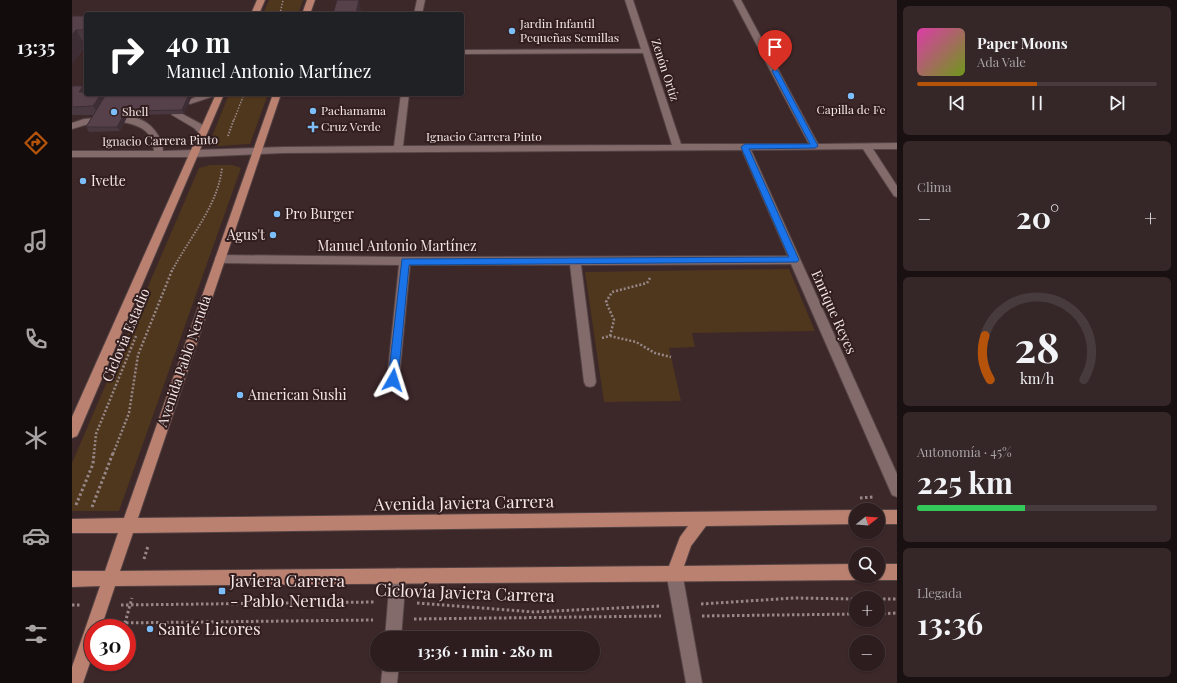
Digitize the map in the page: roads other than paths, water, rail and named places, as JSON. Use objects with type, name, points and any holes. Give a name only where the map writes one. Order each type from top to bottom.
[{"type":"main road","points":[[256,12],[262,0]]},
{"type":"main road","points":[[307,12],[311,0]]},
{"type":"main road","points":[[72,432],[219,96]]},
{"type":"main road","name":"Avenida Pablo Neruda","points":[[97,619],[127,526],[277,96]]},
{"type":"main road","name":"Avenida Javiera Carrera","points":[[72,526],[849,517]]},
{"type":"main road","points":[[885,517],[897,517]]},
{"type":"main road","points":[[674,572],[685,542],[702,519]]},
{"type":"main road","points":[[72,579],[674,572],[849,572]]},
{"type":"main road","points":[[885,572],[897,572]]},
{"type":"main road","name":"Avenida Pablo Neruda","points":[[75,683],[84,656]]},
{"type":"street","points":[[418,12],[421,0]]},
{"type":"street","name":"Zenón Ortíz","points":[[629,0],[677,147]]},
{"type":"street","points":[[737,0],[815,146]]},
{"type":"street","points":[[464,52],[646,51]]},
{"type":"street","points":[[190,100],[204,96]]},
{"type":"street","points":[[398,149],[406,96]]},
{"type":"street","points":[[175,113],[183,119],[198,125],[203,132]]},
{"type":"street","points":[[72,126],[96,120]]},
{"type":"street","points":[[126,120],[140,122],[146,126],[159,143],[159,154]]},
{"type":"street","points":[[866,146],[897,194]]},
{"type":"street","name":"Ignacio Carrera Pinto","points":[[72,154],[194,154],[257,151],[398,149],[897,146]]},
{"type":"street","name":"Enrique Reyes","points":[[745,147],[897,490]]},
{"type":"street","name":"Manuel Antonio Martínez","points":[[220,259],[405,262],[794,260]]},
{"type":"street","points":[[575,261],[590,382]]},
{"type":"street","points":[[393,380],[405,262]]},
{"type":"street","points":[[674,572],[694,683]]},
{"type":"street","points":[[393,631],[398,576]]},
{"type":"street","points":[[389,683],[390,671]]},
{"type":"place","name":"Jardin Infantil Pequeñas Semillas","points":[[512,31]]},
{"type":"place","name":"Capilla de Fe","points":[[851,96]]},
{"type":"place","name":"Pachamama","points":[[313,111]]},
{"type":"place","name":"Shell","points":[[114,112]]},
{"type":"place","name":"Cruz Verde","points":[[313,127]]},
{"type":"place","name":"Ivette","points":[[83,181]]},
{"type":"place","name":"Pro Burger","points":[[277,214]]},
{"type":"place","name":"Agus't","points":[[273,235]]},
{"type":"place","name":"American Sushi","points":[[240,395]]},
{"type":"place","name":"Javiera Carrera - Pablo Neruda","points":[[222,591]]},
{"type":"place","name":"Santé Licores","points":[[150,629]]}]
